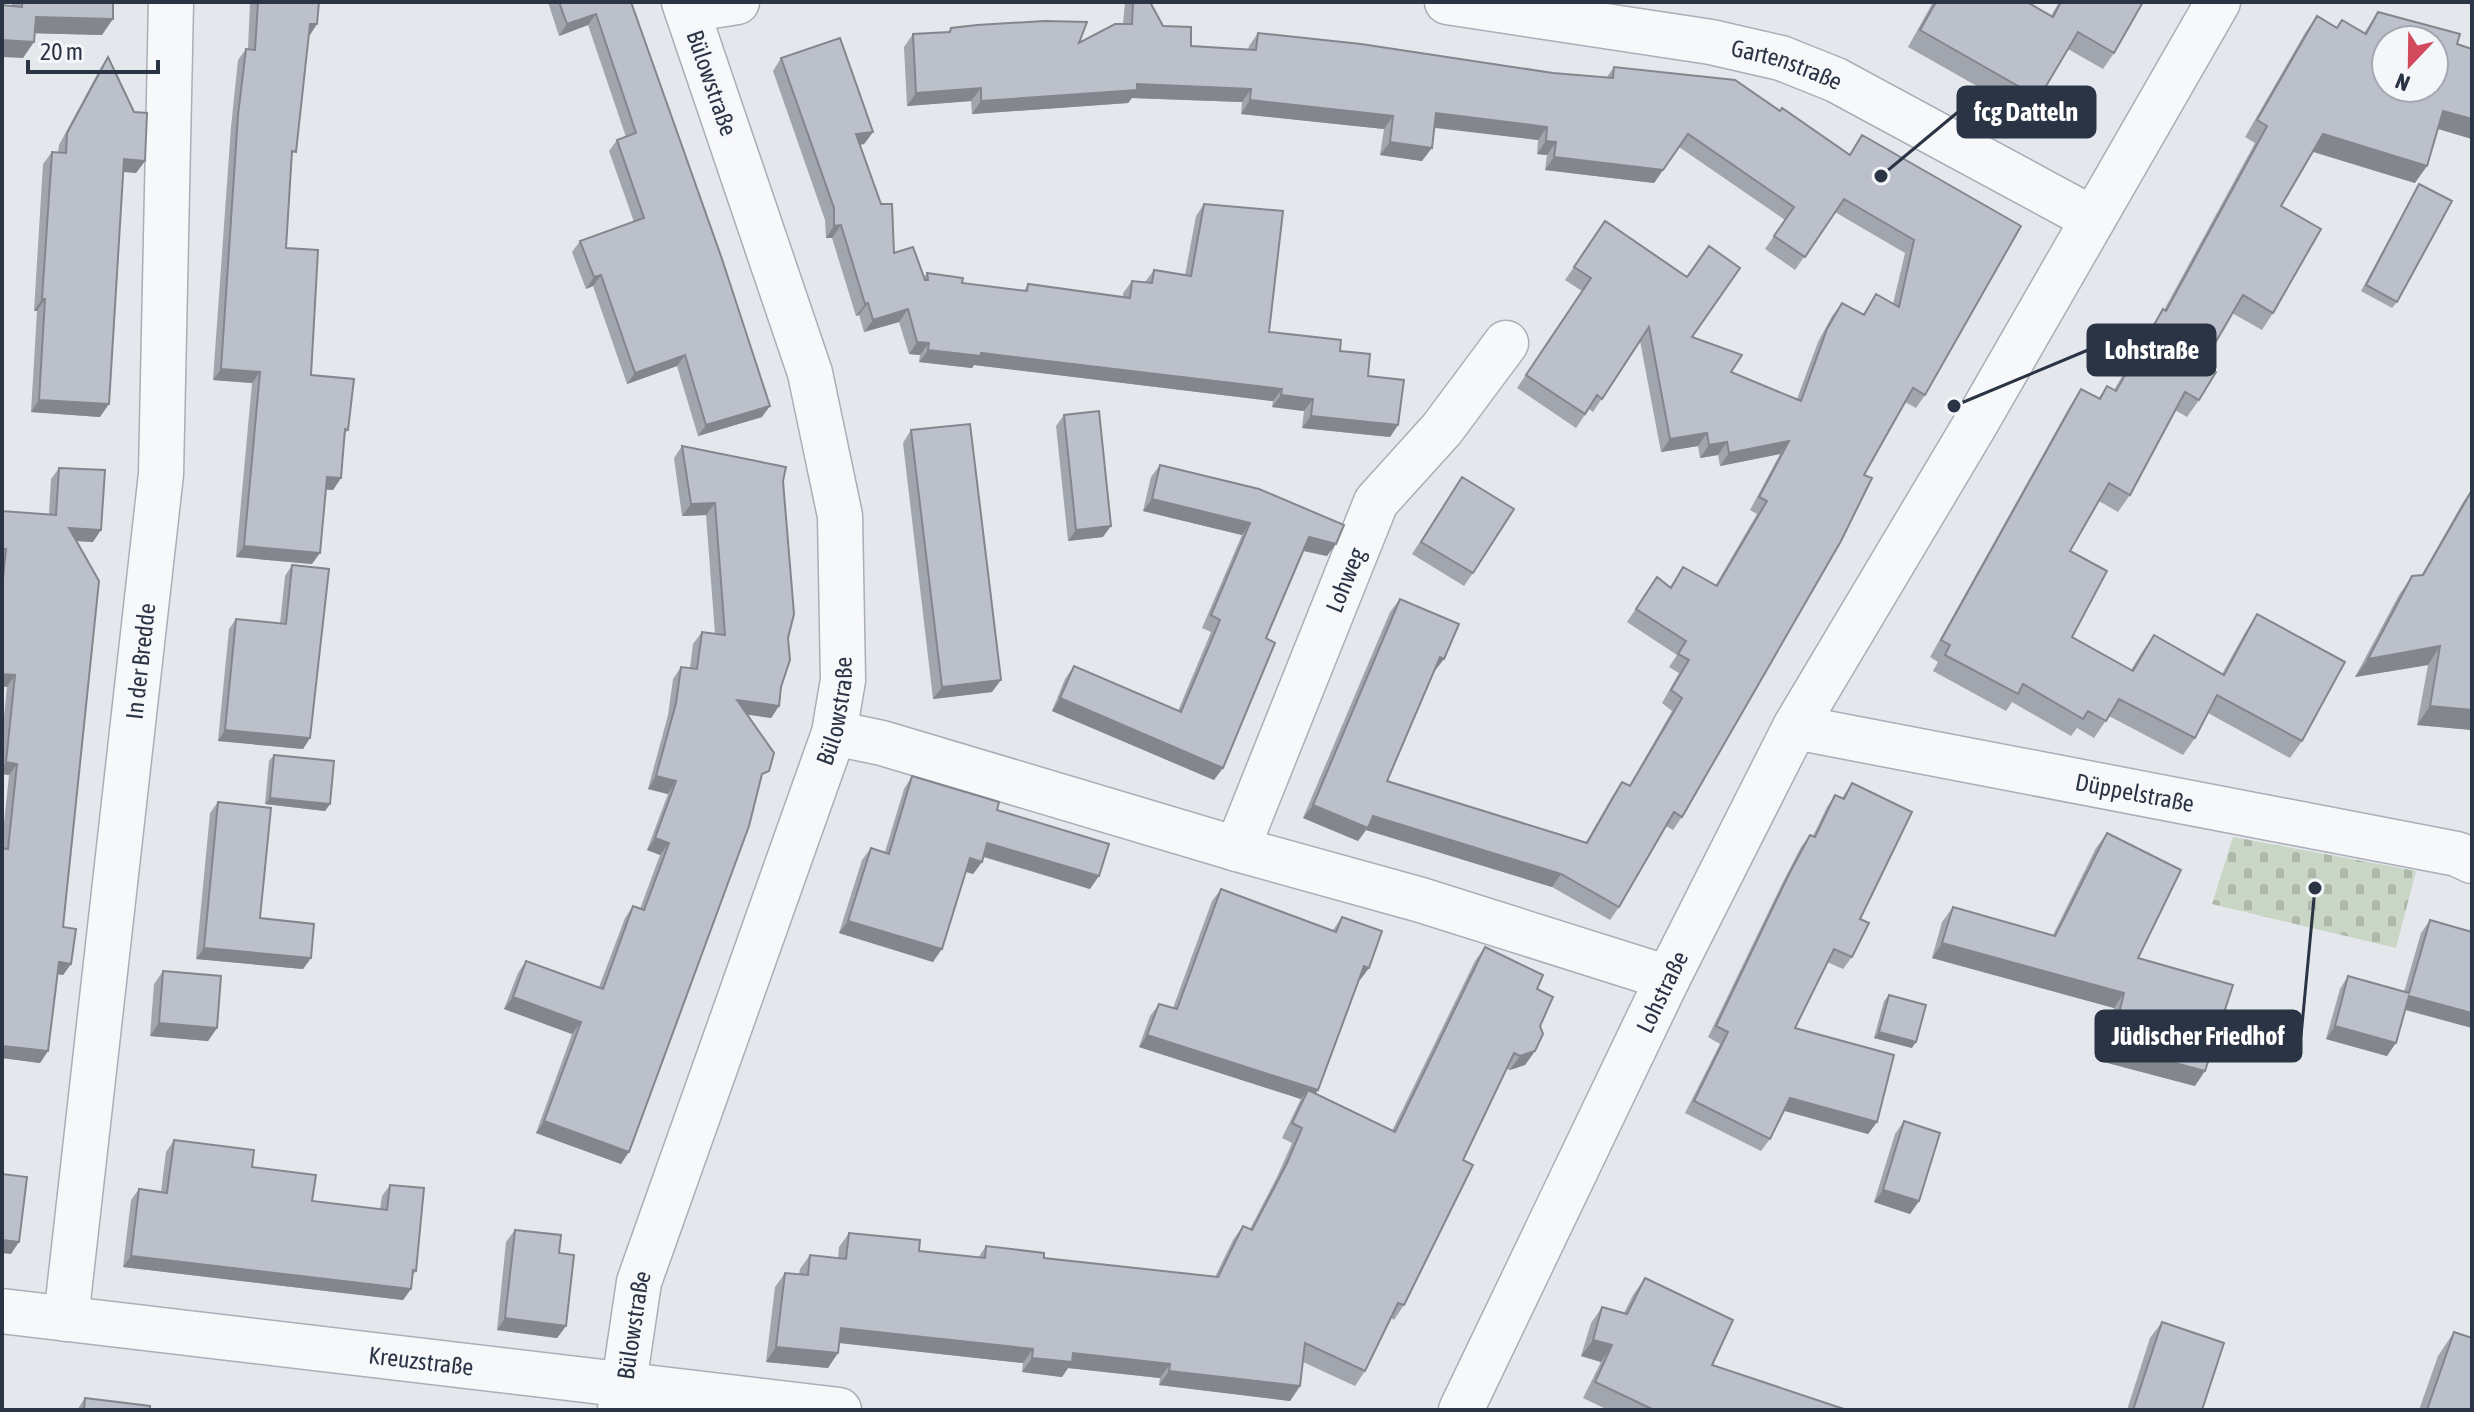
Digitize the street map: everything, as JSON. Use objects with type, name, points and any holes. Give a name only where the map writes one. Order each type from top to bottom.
[{"type":"street","name":"In der Bredde","points":[[66,1319],[161,474],[171,2]]},
{"type":"street","points":[[686,6],[737,2]]},
{"type":"street","name":"Gartenstraße","points":[[1447,2],[1711,42],[1781,58],[1836,80],[2093,219]]},
{"type":"street","name":"Lohstraße","points":[[1461,1410],[1668,978],[1795,727],[1976,423],[2218,2]]},
{"type":"street","name":"Bülowstraße","points":[[622,1398],[639,1282],[834,733],[843,680],[840,516],[810,373],[686,6]]},
{"type":"street","name":"Lohweg","points":[[1237,849],[1376,502],[1442,429],[1506,343]]},
{"type":"street","name":"Düppelstraße","points":[[1795,727],[2457,854],[2472,861]]},
{"type":"street","points":[[834,733],[882,743],[1237,849],[1421,900],[1668,978]]},
{"type":"street","name":"Kreuzstraße","points":[[2,1311],[622,1398],[839,1410]]},
{"type":"green space","points":[[2233,837],[2416,871],[2396,948],[2212,904]]},
{"type":"building","points":[[22,2],[113,2],[113,19],[36,17],[34,42],[2,40],[2,5],[22,7]]},
{"type":"building","points":[[258,2],[319,2],[317,24],[310,24],[296,152],[292,151],[286,248],[318,250],[311,375],[354,379],[348,430],[345,429],[341,478],[327,477],[320,553],[244,546],[260,372],[221,369],[238,115],[246,49],[255,50]]},
{"type":"building","points":[[559,2],[631,2],[722,259],[770,406],[706,425],[685,355],[635,373],[601,275],[594,277],[580,241],[644,218],[617,140],[636,133],[596,14],[567,24]]},
{"type":"building","points":[[1133,2],[1150,2],[1163,26],[1191,27],[1191,46],[1256,50],[1258,33],[1361,44],[1553,73],[1613,78],[1614,67],[1735,80],[1850,155],[1862,135],[2021,226],[1925,395],[1913,388],[1864,475],[1872,478],[1841,541],[1682,817],[1674,812],[1619,907],[1561,874],[1373,816],[1368,828],[1313,805],[1400,599],[1459,624],[1444,659],[1440,657],[1387,781],[1587,843],[1622,782],[1630,786],[1682,698],[1671,690],[1689,660],[1678,654],[1686,641],[1636,609],[1657,577],[1671,588],[1683,567],[1717,586],[1767,501],[1759,497],[1789,441],[1729,453],[1727,442],[1709,445],[1707,433],[1670,439],[1649,327],[1602,399],[1597,395],[1585,414],[1526,375],[1591,278],[1574,267],[1605,221],[1687,277],[1709,246],[1740,268],[1692,337],[1742,355],[1731,372],[1801,401],[1827,329],[1842,303],[1864,315],[1876,294],[1899,307],[1914,240],[1844,199],[1805,257],[1774,236],[1794,207],[1688,134],[1663,170],[1554,157],[1556,142],[1546,141],[1547,127],[1436,113],[1432,148],[1390,142],[1393,116],[1250,100],[1251,89],[1137,84],[1137,90],[981,101],[981,88],[916,93],[913,34],[950,32],[951,28],[977,25],[1087,22],[1079,43],[1115,24],[1132,24]]},
{"type":"building","points":[[1936,2],[2027,2],[2053,17],[2061,2],[2143,2],[2114,53],[2078,32],[2039,98],[1920,30]]},
{"type":"building","points":[[2378,12],[2423,24],[2371,24]]},
{"type":"building","points":[[2317,16],[2337,28],[2342,20],[2366,34],[2370,27],[2370,104],[2450,104],[2450,31],[2460,34],[2457,44],[2472,49],[2472,119],[2443,111],[2427,166],[2323,134],[2281,206],[2321,229],[2273,313],[2243,295],[2203,364],[2216,372],[2199,400],[2185,392],[2130,495],[2109,483],[2070,551],[2107,571],[2072,637],[2133,671],[2154,635],[2224,675],[2257,614],[2345,662],[2302,741],[2217,695],[2195,738],[2119,699],[2106,721],[2088,711],[2083,719],[2023,684],[2018,694],[1945,655],[1950,645],[1941,640],[2081,389],[2100,399],[2107,386],[2116,391],[2163,309],[2166,311],[2267,126],[2257,120]]},
{"type":"building","points":[[840,38],[873,132],[856,134],[881,204],[892,204],[894,253],[913,247],[925,280],[928,280],[927,273],[963,278],[962,283],[1027,291],[1028,284],[1130,298],[1132,281],[1152,283],[1154,270],[1191,276],[1204,204],[1283,211],[1269,332],[1341,340],[1340,351],[1370,354],[1368,376],[1404,380],[1398,425],[1311,416],[1313,399],[1281,395],[1282,389],[981,353],[981,356],[928,350],[929,343],[917,342],[908,309],[873,320],[868,303],[865,304],[841,225],[834,226],[834,208],[781,58]]},
{"type":"building","points":[[108,57],[134,112],[147,113],[145,161],[124,159],[109,404],[39,400],[52,152],[66,153],[67,133]]},
{"type":"building","points":[[2419,184],[2452,201],[2397,302],[2366,285]]},
{"type":"building","points":[[1099,411],[1111,526],[1076,530],[1064,415]]},
{"type":"building","points":[[970,424],[1001,680],[942,687],[911,430]]},
{"type":"building","points":[[682,446],[786,467],[783,481],[794,614],[788,638],[790,660],[781,687],[779,706],[737,700],[774,753],[769,771],[762,774],[749,826],[629,1152],[544,1121],[581,1022],[513,997],[526,961],[603,989],[633,906],[644,910],[669,843],[655,838],[676,781],[656,776],[676,703],[681,667],[697,669],[702,632],[725,635],[715,503],[691,504]]},
{"type":"building","points":[[1160,465],[1259,489],[1344,525],[1336,544],[1309,537],[1266,638],[1275,643],[1223,768],[1060,698],[1074,666],[1181,712],[1220,620],[1211,615],[1250,523],[1152,499]]},
{"type":"building","points":[[59,468],[105,470],[101,530],[69,528],[99,581],[63,927],[76,929],[71,964],[59,962],[48,1051],[2,1046],[2,848],[8,849],[17,764],[6,762],[15,675],[2,674],[2,587],[6,549],[2,549],[2,511],[56,515]]},
{"type":"building","points":[[1462,477],[1514,509],[1473,573],[1421,542]]},
{"type":"building","points":[[2472,490],[2472,710],[2430,706],[2440,646],[2368,659],[2412,576],[2423,575]]},
{"type":"building","points":[[292,565],[329,569],[310,738],[225,730],[236,619],[286,624]]},
{"type":"building","points":[[274,755],[334,761],[330,804],[270,798]]},
{"type":"building","points":[[912,776],[999,802],[997,810],[1109,844],[1099,876],[987,843],[982,862],[970,858],[942,949],[848,921],[871,848],[889,854]]},
{"type":"building","points":[[1852,783],[1912,812],[1860,919],[1869,923],[1852,957],[1834,949],[1795,1028],[1894,1055],[1877,1122],[1790,1098],[1770,1139],[1694,1101],[1728,1032],[1716,1026],[1789,874],[1810,835],[1815,837],[1835,795],[1844,799]]},
{"type":"building","points":[[218,802],[271,808],[260,918],[314,924],[311,958],[204,948]]},
{"type":"building","points":[[2107,833],[2181,870],[2138,958],[2233,985],[2205,1071],[2111,1046],[2124,993],[1942,943],[1953,907],[2055,936]]},
{"type":"building","points":[[1221,889],[1336,932],[1342,917],[1382,931],[1369,968],[1364,966],[1318,1090],[1147,1035],[1159,1004],[1177,1009]]},
{"type":"building","points":[[2430,920],[2472,932],[2472,1013],[2409,996],[2396,1043],[2335,1026],[2348,976],[2409,993]]},
{"type":"building","points":[[1485,947],[1543,975],[1537,989],[1553,997],[1540,1026],[1543,1034],[1535,1051],[1520,1056],[1514,1053],[1463,1160],[1473,1165],[1404,1305],[1398,1303],[1365,1371],[1305,1343],[1300,1386],[1169,1371],[1170,1364],[1073,1353],[1072,1362],[1032,1358],[1033,1349],[841,1328],[838,1353],[776,1347],[785,1273],[808,1275],[810,1255],[846,1259],[849,1233],[920,1240],[919,1251],[985,1258],[986,1246],[1044,1253],[1044,1258],[1218,1277],[1243,1226],[1252,1230],[1287,1163],[1302,1128],[1292,1123],[1308,1090],[1395,1132]]},
{"type":"building","points":[[163,971],[221,976],[217,1028],[159,1023]]},
{"type":"building","points":[[1889,995],[1926,1005],[1916,1042],[1879,1032]]},
{"type":"building","points":[[1904,1121],[1940,1133],[1919,1201],[1883,1190]]},
{"type":"building","points":[[174,1140],[254,1150],[252,1167],[316,1175],[312,1201],[387,1210],[390,1185],[424,1188],[416,1271],[413,1270],[411,1289],[131,1256],[139,1189],[167,1193]]},
{"type":"building","points":[[2,1174],[27,1177],[19,1242],[2,1240]]},
{"type":"building","points":[[515,1230],[561,1235],[559,1253],[574,1255],[566,1326],[505,1318]]},
{"type":"building","points":[[1645,1278],[1733,1320],[1712,1365],[1847,1410],[1654,1410],[1595,1382],[1612,1345],[1593,1340],[1602,1307],[1627,1314]]},
{"type":"building","points":[[2162,1322],[2224,1343],[2202,1410],[2133,1410]]},
{"type":"building","points":[[2454,1332],[2472,1338],[2472,1410],[2427,1410]]},
{"type":"building","points":[[85,1398],[150,1406],[150,1410],[84,1410]]},
{"type":"place","name":"fcg Datteln","points":[[1881,176]]},
{"type":"place","name":"Lohstraße","points":[[1954,406]]},
{"type":"place","name":"Jüdischer Friedhof","points":[[2315,888]]}]
